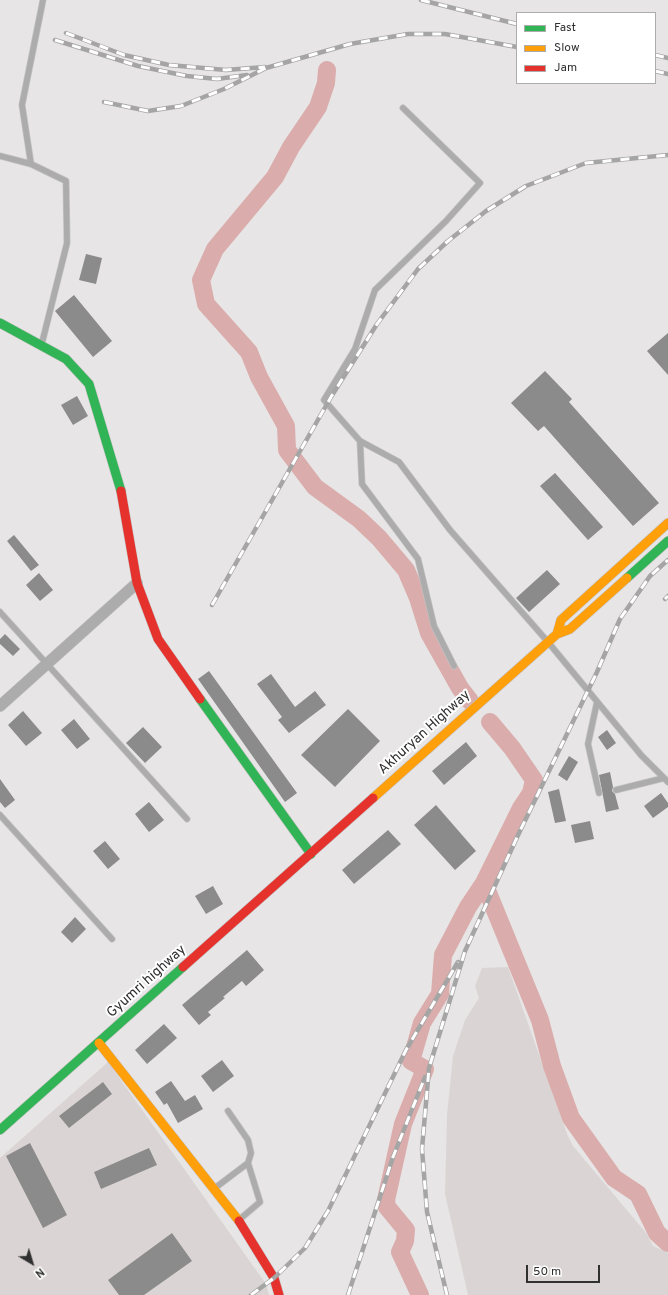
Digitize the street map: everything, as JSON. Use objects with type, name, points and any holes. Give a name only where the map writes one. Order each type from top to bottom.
[{"type":"main road","points":[[0,323],[66,359],[89,384],[122,495],[137,583],[158,640],[311,854]]},
{"type":"main road","name":"Akhuryan Highway","points":[[557,634],[561,620],[668,523]]},
{"type":"main road","name":"Akhuryan Highway","points":[[311,854],[557,634],[570,629],[668,541]]},
{"type":"main road","name":"Gyumri highway","points":[[0,1130],[100,1043],[311,854]]},
{"type":"main road","points":[[100,1043],[239,1221],[274,1278],[279,1295]]},
{"type":"street","points":[[0,706],[137,583]]},
{"type":"lane","points":[[31,164],[22,105],[43,0]]},
{"type":"lane","points":[[403,108],[480,182],[446,221],[375,290],[355,349],[324,400],[360,441],[399,462],[450,530],[548,642],[641,755],[666,780]]},
{"type":"lane","points":[[0,156],[31,164],[66,181],[67,243],[41,345]]},
{"type":"lane","points":[[360,441],[362,484],[418,559],[434,626],[454,666]]},
{"type":"lane","points":[[0,612],[187,819]]},
{"type":"lane","points":[[597,702],[588,744],[599,793]]},
{"type":"lane","points":[[616,790],[666,780]]},
{"type":"lane","points":[[0,815],[112,939]]},
{"type":"lane","points":[[228,1111],[248,1140],[251,1153],[248,1164],[260,1202],[239,1221]]},
{"type":"lane","points":[[214,1189],[248,1164]]},
{"type":"shaded area","points":[[508,967],[567,1134],[573,1146],[647,1234],[653,1246],[668,1253],[668,1295],[468,1295],[445,1194],[447,1115],[453,1056],[465,1020],[479,998],[475,986],[482,968]]},
{"type":"shaded area","points":[[108,1062],[266,1284],[269,1295],[0,1295],[0,1158]]},
{"type":"building","points":[[86,254],[102,258],[96,284],[79,280]]},
{"type":"building","points":[[74,295],[112,341],[93,357],[55,311]]},
{"type":"building","points":[[668,333],[668,375],[647,351]]},
{"type":"building","points":[[545,371],[572,399],[569,402],[659,503],[633,526],[544,426],[538,431],[511,403]]},
{"type":"building","points":[[77,396],[88,416],[73,425],[61,405]]},
{"type":"building","points":[[555,473],[603,527],[588,540],[540,486]]},
{"type":"building","points":[[14,535],[39,565],[31,571],[7,541]]},
{"type":"building","points":[[547,570],[560,584],[529,612],[516,598]]},
{"type":"building","points":[[39,573],[53,590],[40,601],[26,585]]},
{"type":"building","points":[[5,634],[20,649],[13,656],[0,644],[0,639]]},
{"type":"building","points":[[209,671],[297,793],[285,802],[198,679]]},
{"type":"building","points":[[271,674],[295,707],[315,691],[326,705],[289,733],[278,720],[282,717],[257,684]]},
{"type":"building","points":[[348,709],[380,741],[335,787],[301,755]]},
{"type":"building","points":[[23,711],[42,733],[26,746],[8,725]]},
{"type":"building","points":[[74,719],[90,739],[77,749],[61,730]]},
{"type":"building","points":[[143,727],[162,747],[145,763],[126,743]]},
{"type":"building","points":[[607,730],[616,743],[607,750],[598,737]]},
{"type":"building","points":[[466,742],[477,756],[444,785],[432,771]]},
{"type":"building","points":[[569,756],[578,762],[567,781],[558,775]]},
{"type":"building","points":[[610,772],[613,787],[612,791],[615,794],[619,809],[606,812],[599,775]]},
{"type":"building","points":[[0,779],[15,800],[5,808],[0,802]]},
{"type":"building","points":[[559,789],[566,821],[555,823],[548,792]]},
{"type":"building","points":[[661,793],[668,803],[668,807],[653,818],[644,806]]},
{"type":"building","points":[[149,802],[164,820],[149,832],[135,814]]},
{"type":"building","points":[[436,805],[476,851],[455,870],[414,825]]},
{"type":"building","points":[[590,821],[594,839],[575,843],[571,825]]},
{"type":"building","points":[[388,830],[401,844],[354,884],[342,870]]},
{"type":"building","points":[[105,841],[120,859],[108,869],[93,851]]},
{"type":"building","points":[[213,886],[223,904],[206,914],[195,896]]},
{"type":"building","points":[[75,917],[86,929],[72,943],[61,932]]},
{"type":"building","points":[[247,950],[264,970],[246,986],[242,981],[223,997],[225,998],[208,1012],[211,1015],[199,1025],[182,1005]]},
{"type":"building","points":[[164,1024],[177,1038],[147,1064],[135,1050]]},
{"type":"building","points":[[222,1060],[234,1076],[213,1092],[201,1076]]},
{"type":"building","points":[[171,1081],[185,1101],[195,1095],[203,1109],[178,1123],[167,1103],[164,1105],[155,1092]]},
{"type":"building","points":[[103,1082],[112,1094],[69,1128],[59,1116]]},
{"type":"building","points":[[30,1143],[67,1215],[43,1228],[6,1156]]},
{"type":"building","points":[[149,1148],[157,1165],[101,1189],[94,1172]]},
{"type":"building","points":[[172,1233],[192,1261],[144,1295],[119,1295],[108,1280]]},
{"type":"waterway","points":[[327,70],[326,83],[318,107],[291,147],[275,177],[215,249],[201,280],[206,304],[249,352],[259,377],[286,426],[287,450],[315,487],[359,519],[379,538],[406,570],[418,598],[429,633],[460,688],[470,701]]},
{"type":"waterway","points":[[420,1295],[400,1252],[405,1241],[406,1230],[387,1207],[386,1200],[403,1124],[425,1069],[411,1061],[422,1023],[440,994],[443,955],[468,907],[484,883],[521,808],[531,793],[534,780],[512,748],[490,722]]},
{"type":"waterway","points":[[484,883],[540,1020],[552,1066],[571,1118],[614,1178],[638,1194],[657,1233],[668,1243]]},
{"type":"railway","points":[[421,0],[516,24]]},
{"type":"railway","points":[[66,33],[124,55],[169,65],[226,70],[265,67]]},
{"type":"railway","points":[[104,102],[148,111],[181,106],[224,89],[266,68],[350,44],[408,34],[445,34],[516,47]]},
{"type":"railway","points":[[55,40],[138,66],[187,76],[217,79],[247,75]]},
{"type":"railway","points":[[656,55],[668,58]]},
{"type":"railway","points":[[656,71],[668,74]]},
{"type":"railway","points":[[212,605],[331,397],[377,324],[418,269],[448,241],[486,211],[526,186],[586,163],[668,155]]},
{"type":"railway","points":[[447,1295],[427,1212],[422,1149],[429,1068],[465,951],[519,833],[597,672],[620,619],[650,576],[668,560]]},
{"type":"railway","points":[[665,599],[668,596]]},
{"type":"railway","points":[[251,1295],[274,1278],[305,1248],[328,1211],[406,1050],[458,962]]},
{"type":"railway","points":[[348,1295],[393,1157],[425,1077]]},
{"type":"traffic: fast","points":[[0,323],[66,359],[89,384],[121,491]]},
{"type":"traffic: fast","points":[[627,578],[668,541]]},
{"type":"traffic: fast","points":[[200,699],[311,854]]},
{"type":"traffic: fast","points":[[0,1130],[183,967]]},
{"type":"traffic: slow","points":[[557,634],[561,620],[668,523]]},
{"type":"traffic: slow","points":[[373,798],[557,634],[570,629],[627,578]]},
{"type":"traffic: slow","points":[[99,1043],[239,1221]]},
{"type":"traffic: jam","points":[[121,491],[137,583],[158,639],[200,699]]},
{"type":"traffic: jam","points":[[183,967],[373,798]]},
{"type":"traffic: jam","points":[[239,1221],[274,1278],[279,1295]]}]
